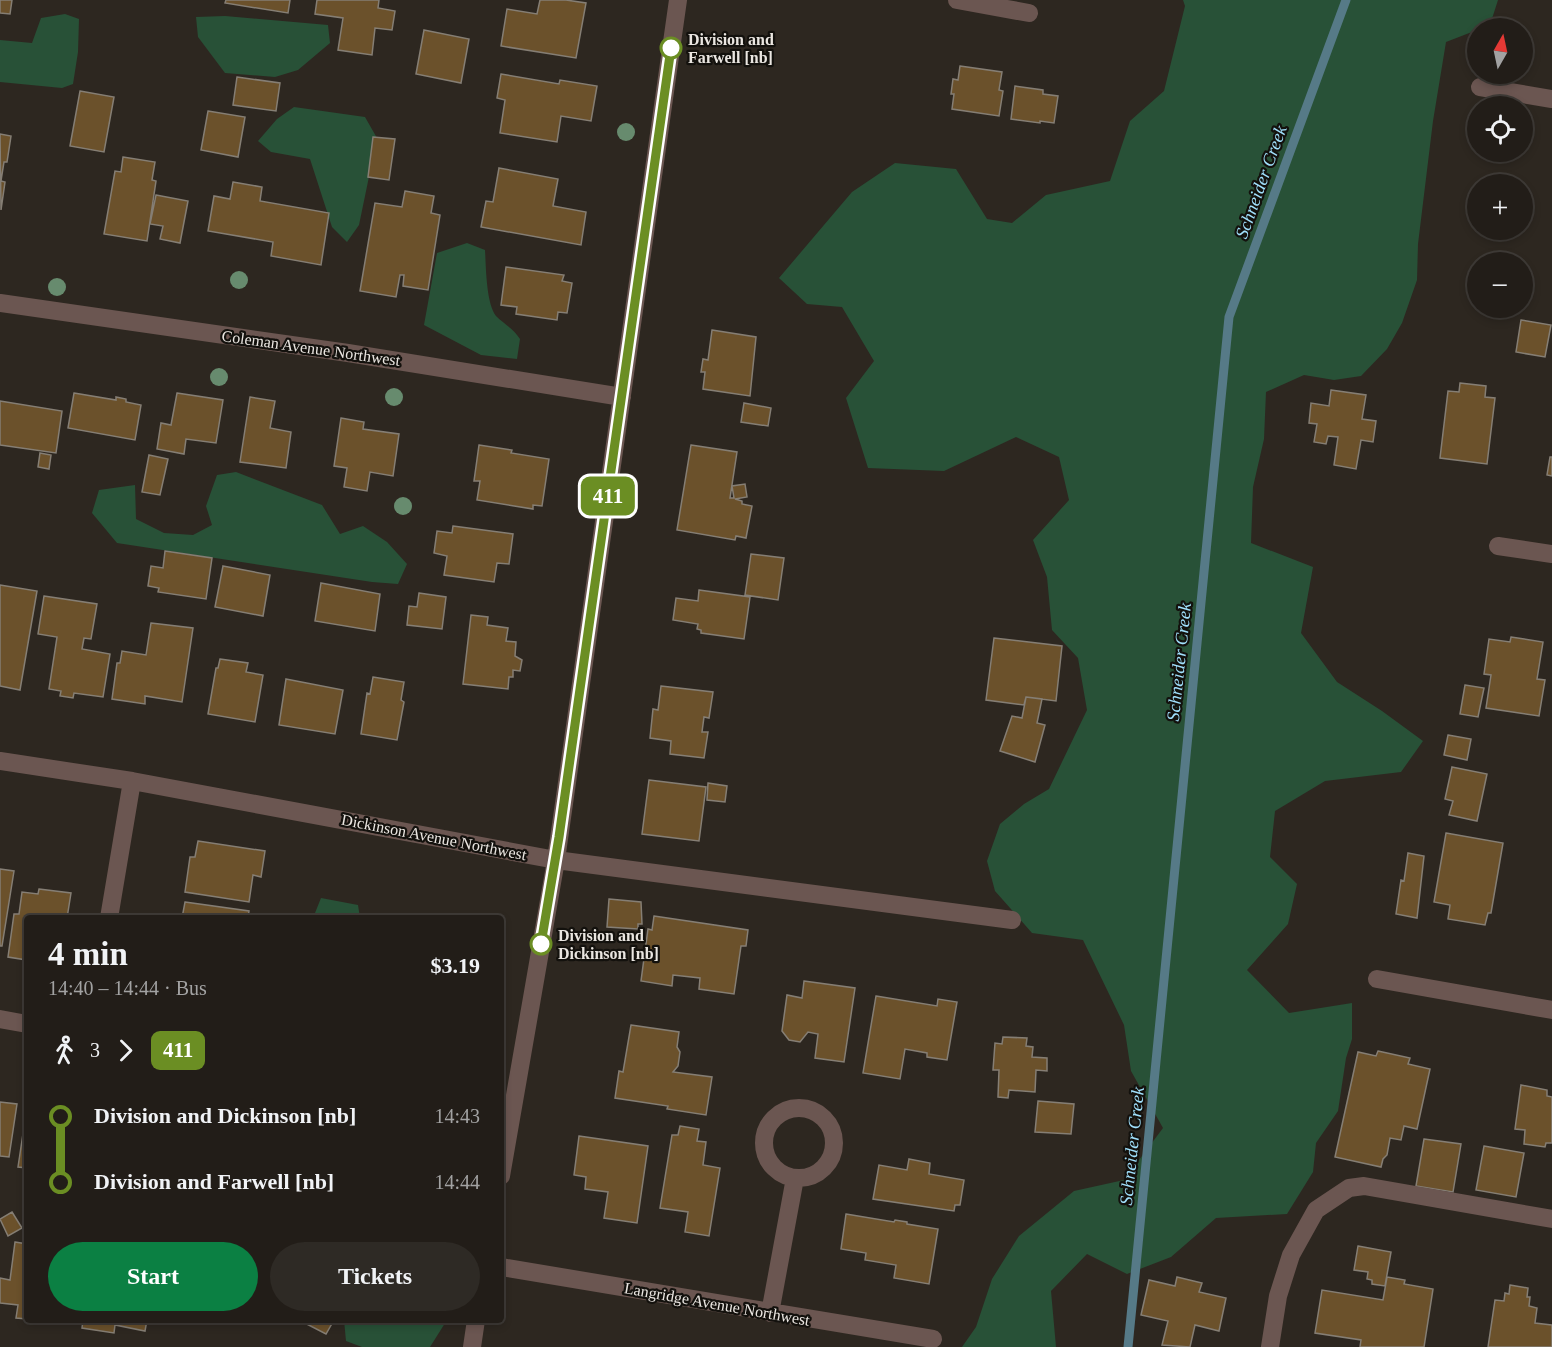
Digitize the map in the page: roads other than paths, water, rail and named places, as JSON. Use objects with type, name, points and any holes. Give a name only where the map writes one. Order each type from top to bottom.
[{"type":"street","points":[[504,1159],[556,860],[678,0]]},
{"type":"street","points":[[957,0],[1029,12]]},
{"type":"street","points":[[1480,87],[1552,99]]},
{"type":"street","name":"Coleman Avenue Northwest","points":[[0,303],[348,353],[622,397]]},
{"type":"street","points":[[1498,546],[1552,554]]},
{"type":"street","name":"Dickinson Avenue Northwest","points":[[0,761],[132,781],[556,860],[1012,920]]},
{"type":"street","points":[[110,915],[132,781]]},
{"type":"street","points":[[1377,979],[1552,1010]]},
{"type":"street","points":[[0,1019],[24,1023]]},
{"type":"street","points":[[770,1313],[795,1178]]},
{"type":"street","points":[[1270,1347],[1278,1296],[1291,1255],[1316,1210],[1349,1188],[1364,1186],[1552,1220]]},
{"type":"street","name":"Langridge Avenue Northwest","points":[[504,1268],[933,1339]]},
{"type":"street","points":[[472,1347],[476,1323]]},
{"type":"waterway","name":"Schneider Creek","points":[[1128,1347],[1229,317],[1346,0]]},
{"type":"place","name":"Division and Farwell [nb]","points":[[671,48]]},
{"type":"place","name":"Division and Dickinson [nb]","points":[[541,944]]}]
